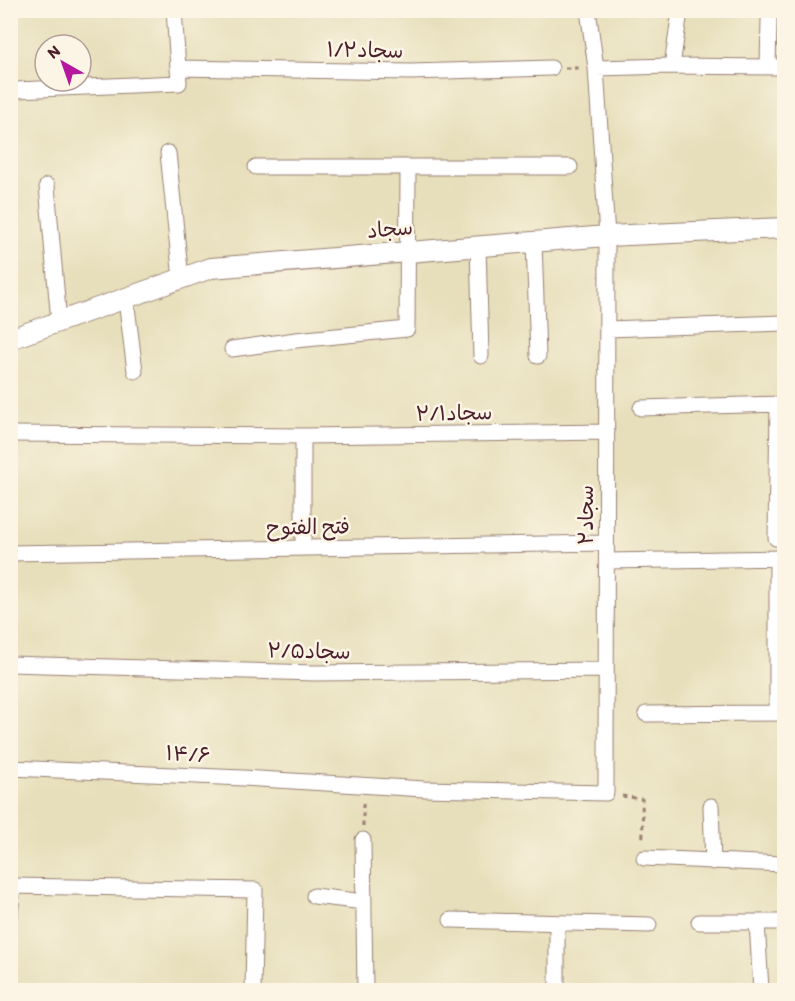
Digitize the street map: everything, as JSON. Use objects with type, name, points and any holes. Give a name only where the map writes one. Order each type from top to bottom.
[{"type":"street","points":[[174,10],[178,75]]},
{"type":"street","name":"۲سجاد","points":[[588,10],[596,68],[607,236],[606,793]]},
{"type":"street","points":[[672,66],[679,18]]},
{"type":"street","points":[[768,67],[769,20]]},
{"type":"street","points":[[596,68],[784,67]]},
{"type":"street","name":"۱/۲سجاد","points":[[16,90],[178,75],[551,68]]},
{"type":"street","points":[[168,153],[181,279]]},
{"type":"street","points":[[256,167],[570,167]]},
{"type":"street","points":[[232,349],[407,329],[408,167]]},
{"type":"street","points":[[47,186],[59,322]]},
{"type":"street","name":"سجاد","points":[[10,339],[211,268],[607,236],[784,228]]},
{"type":"street","points":[[534,242],[538,356]]},
{"type":"street","points":[[478,246],[481,356]]},
{"type":"street","points":[[126,298],[135,370]]},
{"type":"street","points":[[607,329],[784,323]]},
{"type":"street","points":[[641,408],[781,404],[776,538]]},
{"type":"street","name":"۲/۱سجاد","points":[[10,434],[303,436],[607,432]]},
{"type":"street","points":[[303,436],[303,548]]},
{"type":"street","name":"فتح الفتوح","points":[[10,553],[606,543]]},
{"type":"street","points":[[606,561],[781,558],[781,713],[646,714]]},
{"type":"street","name":"۲/۵سجاد","points":[[10,664],[314,673],[606,670]]},
{"type":"street","name":"۱۴/۶","points":[[10,768],[243,778],[424,789],[606,793]]},
{"type":"street","points":[[711,806],[713,862]]},
{"type":"street","points":[[363,840],[365,990]]},
{"type":"street","points":[[644,858],[784,864]]},
{"type":"street","points":[[10,914],[12,886],[255,890],[253,990]]},
{"type":"street","points":[[314,896],[364,902]]},
{"type":"street","points":[[451,920],[649,925]]},
{"type":"street","points":[[556,922],[557,990]]},
{"type":"street","points":[[699,922],[784,922]]},
{"type":"street","points":[[757,922],[761,990]]},
{"type":"path","points":[[551,68],[596,68]]},
{"type":"path","points":[[363,786],[363,840]]},
{"type":"path","points":[[606,793],[642,799],[644,858]]}]
